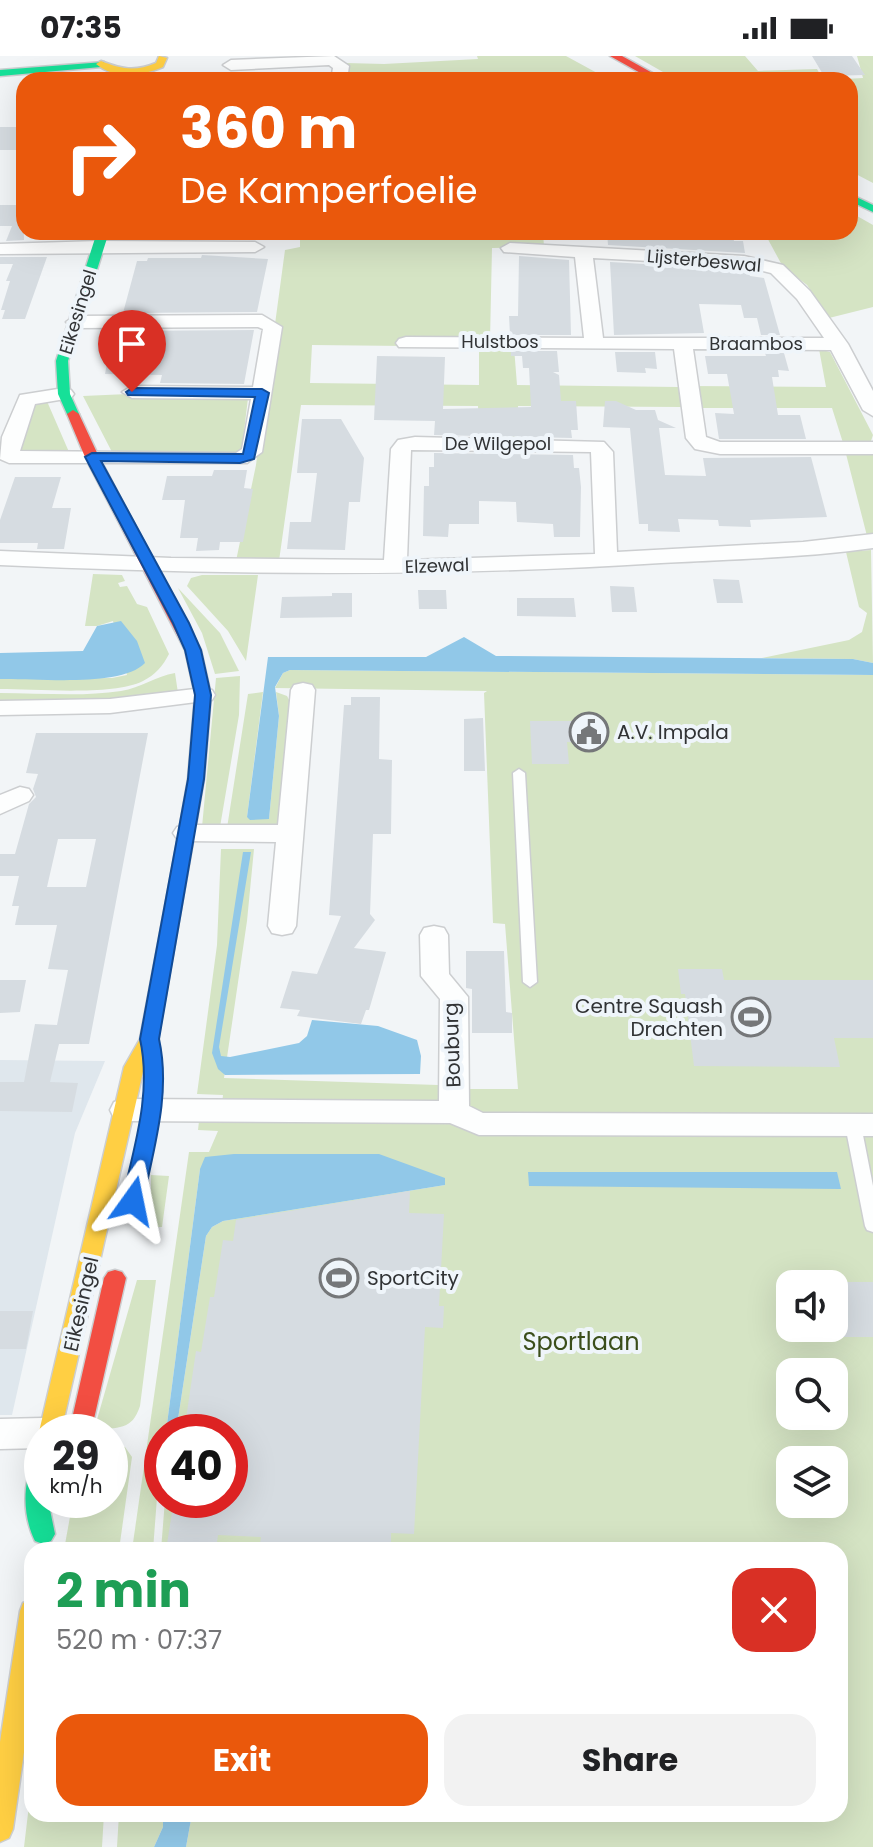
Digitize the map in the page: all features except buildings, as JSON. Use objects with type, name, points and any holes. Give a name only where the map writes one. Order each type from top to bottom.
[{"type":"main road","points":[[142,72],[160,65],[167,57]]},
{"type":"main road","points":[[606,59],[622,72]]},
{"type":"main road","points":[[606,59],[639,72]]},
{"type":"main road","points":[[0,73],[104,60]]},
{"type":"main road","name":"Eikesingel","points":[[55,1414],[144,1110],[134,1067],[149,1039],[196,779],[203,695],[193,650],[92,457],[64,394],[62,361],[101,240]]},
{"type":"main road","name":"Eikesingel","points":[[149,1039],[156,1067]]},
{"type":"main road","name":"Eikesingel","points":[[84,1414],[119,1262]]},
{"type":"main road","points":[[39,1518],[42,1542]]},
{"type":"main road","points":[[42,1542],[52,1518]]},
{"type":"main road","points":[[0,1829],[24,1666]]},
{"type":"street","points":[[231,65],[332,60],[341,66],[340,72]]},
{"type":"street","points":[[0,249],[91,240]]},
{"type":"street","points":[[120,240],[255,247]]},
{"type":"street","points":[[510,248],[583,252],[594,343]]},
{"type":"street","name":"Lijsterbeswal","points":[[583,252],[744,261],[777,269],[804,295],[838,344]]},
{"type":"street","points":[[64,394],[27,399],[12,437],[9,457],[240,459],[249,456],[273,327],[262,321],[75,322]]},
{"type":"street","name":"Hulstbos","points":[[406,343],[683,344]]},
{"type":"street","name":"Braambos","points":[[838,344],[683,344],[696,438],[702,445],[720,448],[873,448]]},
{"type":"street","points":[[838,344],[873,410]]},
{"type":"street","points":[[132,392],[262,393]]},
{"type":"street","name":"De Wilgepol","points":[[395,567],[401,449],[405,444],[415,443],[597,446],[603,452],[606,561]]},
{"type":"street","name":"Elzewal","points":[[0,558],[149,566],[395,567],[606,561],[873,541]]},
{"type":"street","points":[[282,926],[303,690]]},
{"type":"street","points":[[0,708],[110,706],[203,695]]},
{"type":"street","points":[[186,833],[290,834]]},
{"type":"street","name":"Bouburg","points":[[434,935],[435,976],[454,997],[454,1112]]},
{"type":"street","points":[[144,1110],[454,1112],[479,1124],[863,1125]]},
{"type":"street","points":[[0,1434],[24,1433]]},
{"type":"lane","points":[[519,773],[530,982]]},
{"type":"lane","points":[[863,1125],[873,1226]]},
{"type":"shaded area","points":[[0,1060],[105,1061],[75,1133],[12,1415],[0,1415]]},
{"type":"green space","points":[[477,56],[566,56],[595,72],[344,72],[345,63],[478,59]]},
{"type":"green space","points":[[635,56],[745,56],[758,71],[817,69],[819,72],[663,72]]},
{"type":"green space","points":[[857,56],[873,56],[873,183],[858,175],[858,78],[863,78]]},
{"type":"green space","points":[[858,217],[873,225],[873,307],[829,318],[807,285],[783,267],[768,240],[858,240]]},
{"type":"green space","points":[[300,240],[544,240],[544,247],[492,248],[490,341],[406,346],[312,345],[310,383],[479,385],[479,348],[514,347],[517,385],[678,387],[682,407],[518,406],[520,443],[479,443],[478,406],[301,405],[279,561],[236,561],[256,465],[285,250],[300,247]]},
{"type":"green space","points":[[819,349],[830,352],[873,435],[870,444],[844,446],[832,408],[695,408],[690,386],[826,387]]},
{"type":"green space","points":[[128,394],[248,398],[242,448],[231,456],[113,454],[83,396]]},
{"type":"green space","points":[[46,399],[69,452],[15,454],[29,407]]},
{"type":"green space","points":[[846,454],[873,455],[873,534],[867,536]]},
{"type":"green space","points":[[871,550],[873,663],[853,659],[762,658],[849,640],[862,632],[867,613],[859,607],[846,552]]},
{"type":"green space","points":[[93,574],[122,575],[125,581],[118,583],[120,587],[127,586],[137,604],[147,607],[169,654],[161,666],[143,681],[113,689],[0,689],[0,679],[112,678],[127,675],[113,621],[85,626]]},
{"type":"green space","points":[[202,575],[258,575],[246,661],[228,631],[187,586],[191,578]]},
{"type":"green space","points":[[178,588],[220,633],[239,671],[215,674],[202,633]]},
{"type":"green space","name":"Sportlaan","points":[[290,670],[873,675],[873,1847],[186,1847],[191,1822],[848,1822],[848,1542],[162,1542],[164,1518],[248,1518],[248,1414],[179,1414],[206,1236],[212,1227],[223,1221],[445,1185],[200,1169],[168,1414],[151,1414],[189,1152],[209,1152],[218,1131],[198,1130],[199,1121],[220,1121],[223,1095],[197,1094],[217,945],[221,849],[254,849],[247,921],[224,1078],[438,1085],[438,1089],[518,1089],[505,924],[493,923],[484,693],[487,691],[275,688],[283,673]]},
{"type":"green space","points":[[175,673],[178,693],[142,699],[0,703],[0,693],[106,693]]},
{"type":"green space","points":[[240,676],[239,715],[220,827],[202,827],[216,678]]},
{"type":"green space","points":[[263,692],[247,817],[269,819],[279,716],[276,692],[287,696],[295,711],[283,822],[276,826],[227,828],[248,694]]},
{"type":"green space","points":[[151,1175],[169,1176],[162,1227],[151,1227]]},
{"type":"green space","points":[[137,1280],[156,1280],[137,1414],[128,1424],[128,1414],[99,1414]]},
{"type":"green space","points":[[128,1451],[132,1457],[128,1486]]},
{"type":"green space","name":"Sportlaan","points":[[144,1466],[144,1518],[155,1518],[154,1542],[133,1542]]},
{"type":"green space","points":[[70,1518],[123,1518],[120,1542],[65,1542]]},
{"type":"green space","points":[[27,1822],[104,1822],[102,1847],[24,1847]]},
{"type":"green space","points":[[119,1822],[163,1822],[154,1847],[117,1847]]},
{"type":"water","points":[[121,621],[137,641],[145,663],[133,671],[98,679],[0,679],[0,653],[83,651],[97,626]]},
{"type":"water","points":[[464,637],[496,656],[853,659],[873,663],[873,675],[290,670],[283,673],[275,687],[279,716],[269,819],[250,820],[247,817],[268,657],[426,657]]},
{"type":"water","points":[[243,852],[251,852],[219,1047],[221,1056],[230,1057],[299,1043],[307,1036],[312,1020],[378,1026],[417,1040],[421,1056],[420,1074],[225,1075],[218,1069],[212,1053]]},
{"type":"water","points":[[234,1154],[379,1154],[445,1178],[445,1185],[223,1221],[212,1227],[206,1236],[179,1414],[168,1414],[200,1169],[205,1157]]},
{"type":"water","points":[[528,1172],[837,1172],[841,1189],[529,1186]]},
{"type":"water","points":[[163,1822],[191,1822],[186,1847],[154,1847]]},
{"type":"traffic: fast","points":[[0,73],[101,64]]},
{"type":"traffic: fast","points":[[858,201],[873,209]]},
{"type":"traffic: fast","points":[[73,414],[64,394],[62,361],[100,240]]},
{"type":"traffic: fast","points":[[40,1518],[43,1534]]},
{"type":"traffic: slow","points":[[101,64],[123,72],[138,72],[160,65],[162,58]]},
{"type":"traffic: slow","points":[[54,1414],[134,1067],[149,1039],[185,842]]},
{"type":"traffic: slow","points":[[0,1829],[24,1666]]},
{"type":"traffic: jam","points":[[615,56],[645,72]]},
{"type":"traffic: jam","points":[[73,414],[92,457],[193,650],[203,695],[196,779],[185,842]]},
{"type":"traffic: jam","points":[[84,1414],[115,1278]]},
{"type":"place","name":"A.V. Impala","points":[[589,732]]},
{"type":"place","name":"Centre Squash Drachten","points":[[751,1017]]},
{"type":"place","name":"SportCity","points":[[339,1278]]},
{"type":"route","points":[[132,392],[262,393],[249,456],[240,459],[92,457],[181,623],[193,650],[203,695],[196,779],[149,1039],[156,1067],[151,1111],[133,1201]]}]
